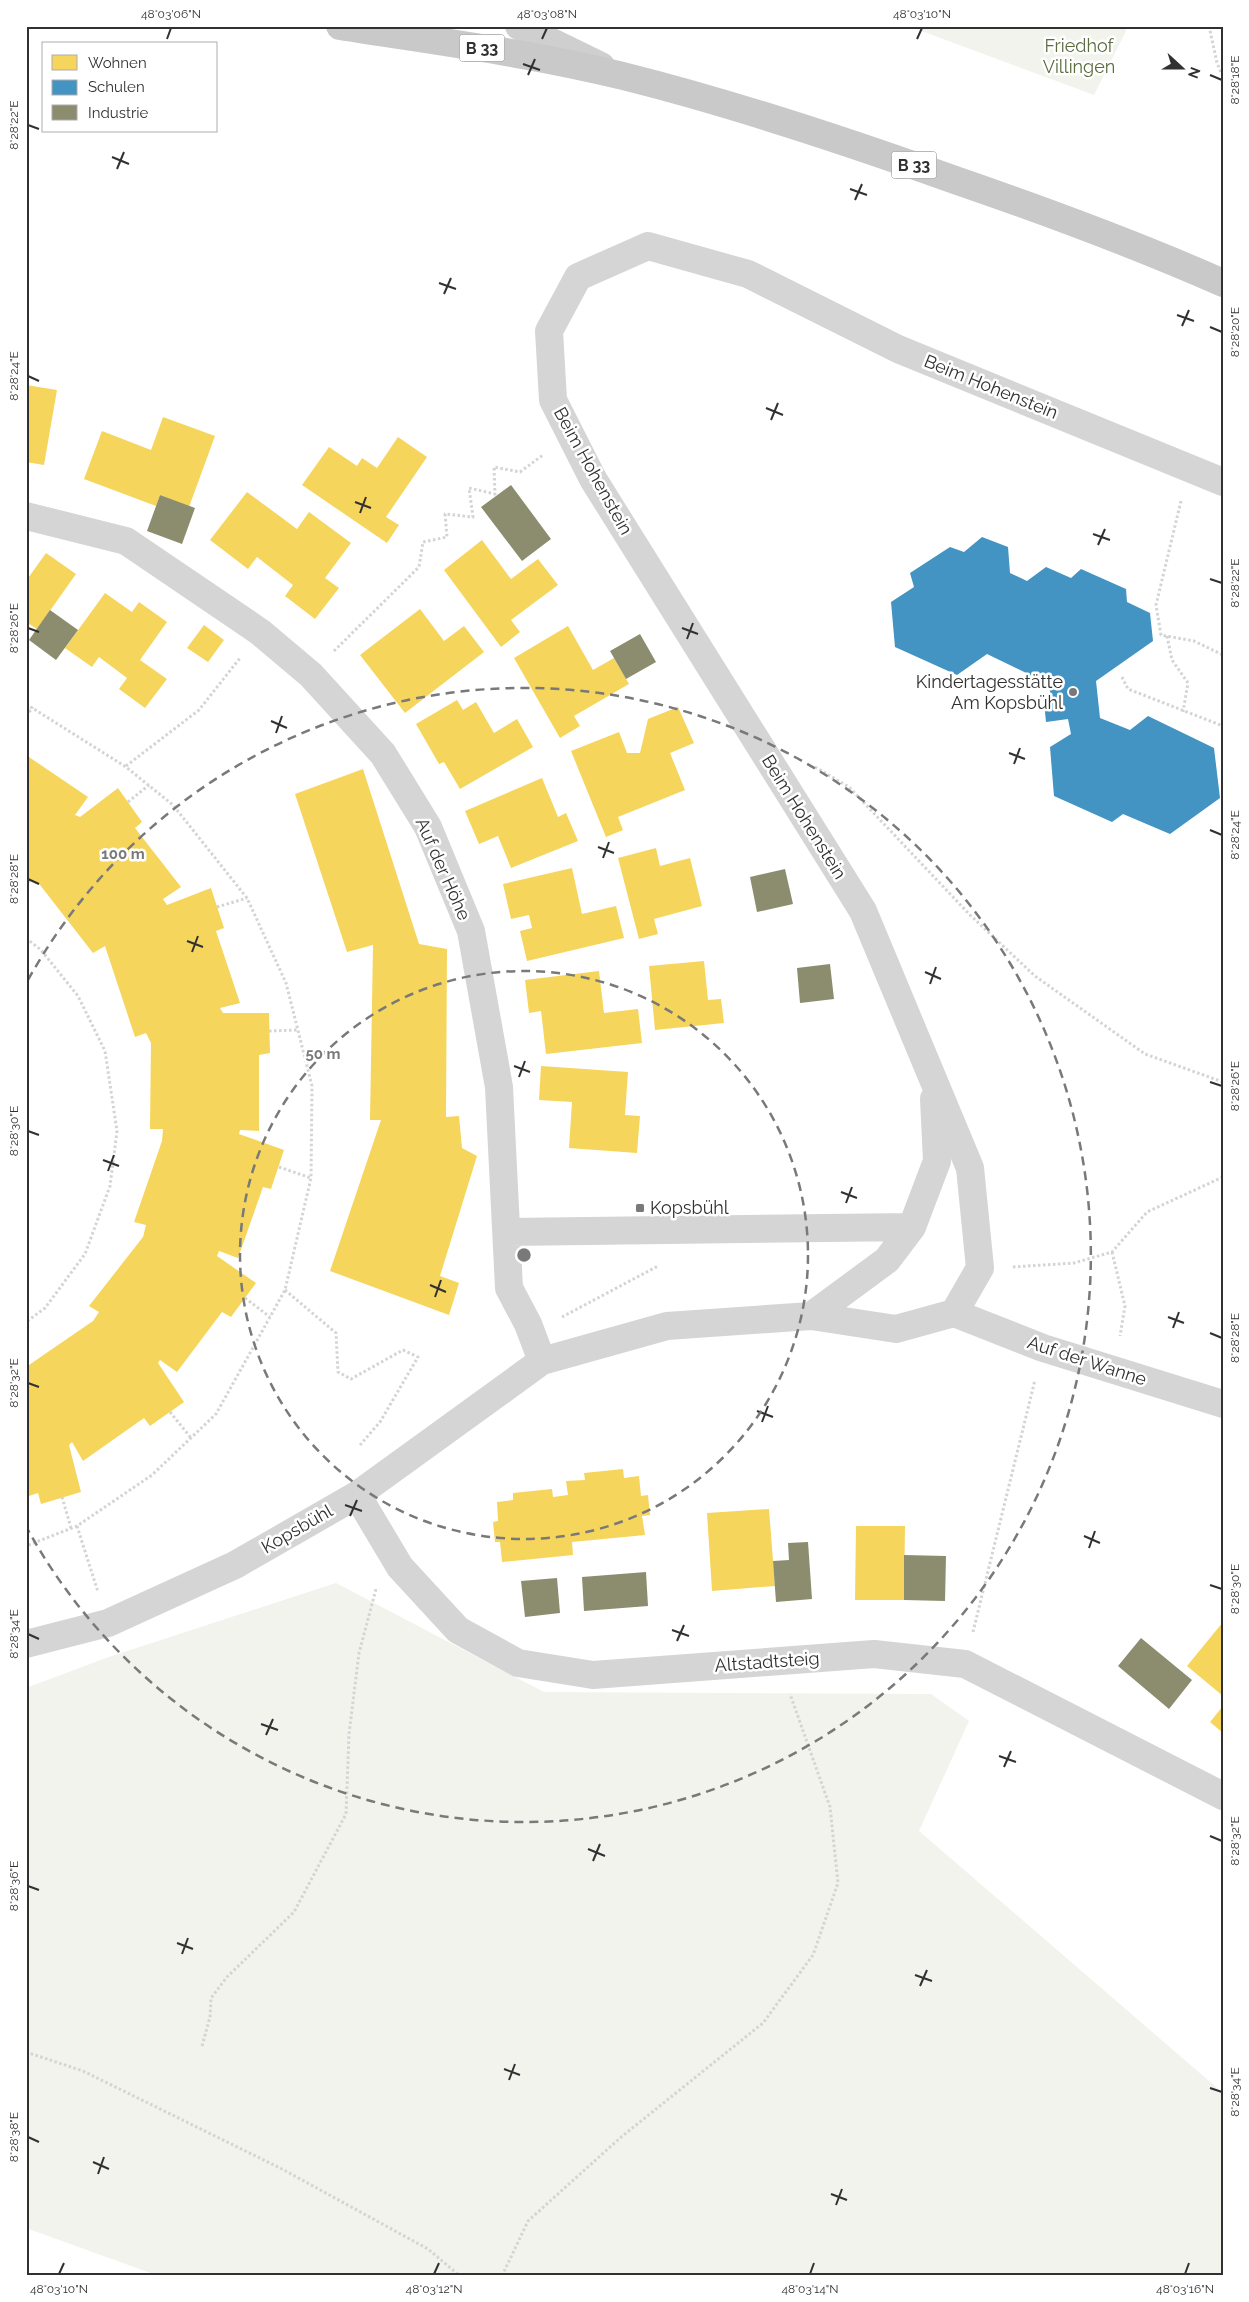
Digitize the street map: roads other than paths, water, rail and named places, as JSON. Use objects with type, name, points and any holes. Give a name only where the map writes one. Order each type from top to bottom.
[{"type":"main road","name":"B 33","points":[[340,26],[475,47],[622,76],[754,114],[886,155],[1044,211],[1211,278]]},
{"type":"main road","points":[[519,26],[622,76]]},
{"type":"street","name":"Beim Hohenstein","points":[[954,1313],[980,1268],[970,1168],[863,912],[598,487],[569,434],[553,400],[549,332],[578,277],[648,246],[748,274],[898,349],[1223,482]]},
{"type":"street","name":"Auf der Höhe","points":[[26,516],[126,541],[260,632],[311,675],[383,754],[428,827],[470,931],[499,1087],[509,1288],[528,1324],[542,1361]]},
{"type":"street","name":"Beim Hohenstein","points":[[912,1227],[936,1161],[934,1081]]},
{"type":"street","points":[[507,1232],[912,1227]]},
{"type":"street","points":[[811,1316],[887,1260],[912,1227]]},
{"type":"street","name":"Kopsbühl","points":[[26,1644],[108,1623],[234,1565],[357,1495],[542,1361],[667,1326],[811,1316],[896,1329],[954,1313]]},
{"type":"street","name":"Auf der Wanne","points":[[954,1313],[1043,1348],[1223,1404]]},
{"type":"street","name":"Altstadtsteig","points":[[357,1495],[400,1567],[458,1630],[518,1663],[593,1675],[874,1654],[965,1664],[1223,1796]]},
{"type":"place","name":"Kindertagesstätte Am Kopsbühl","points":[[1073,692]]},
{"type":"place","name":"Kopsbühl","points":[[640,1208]]},
{"type":"park label","name":"Friedhof Villingen","points":[[1079,56]]}]
